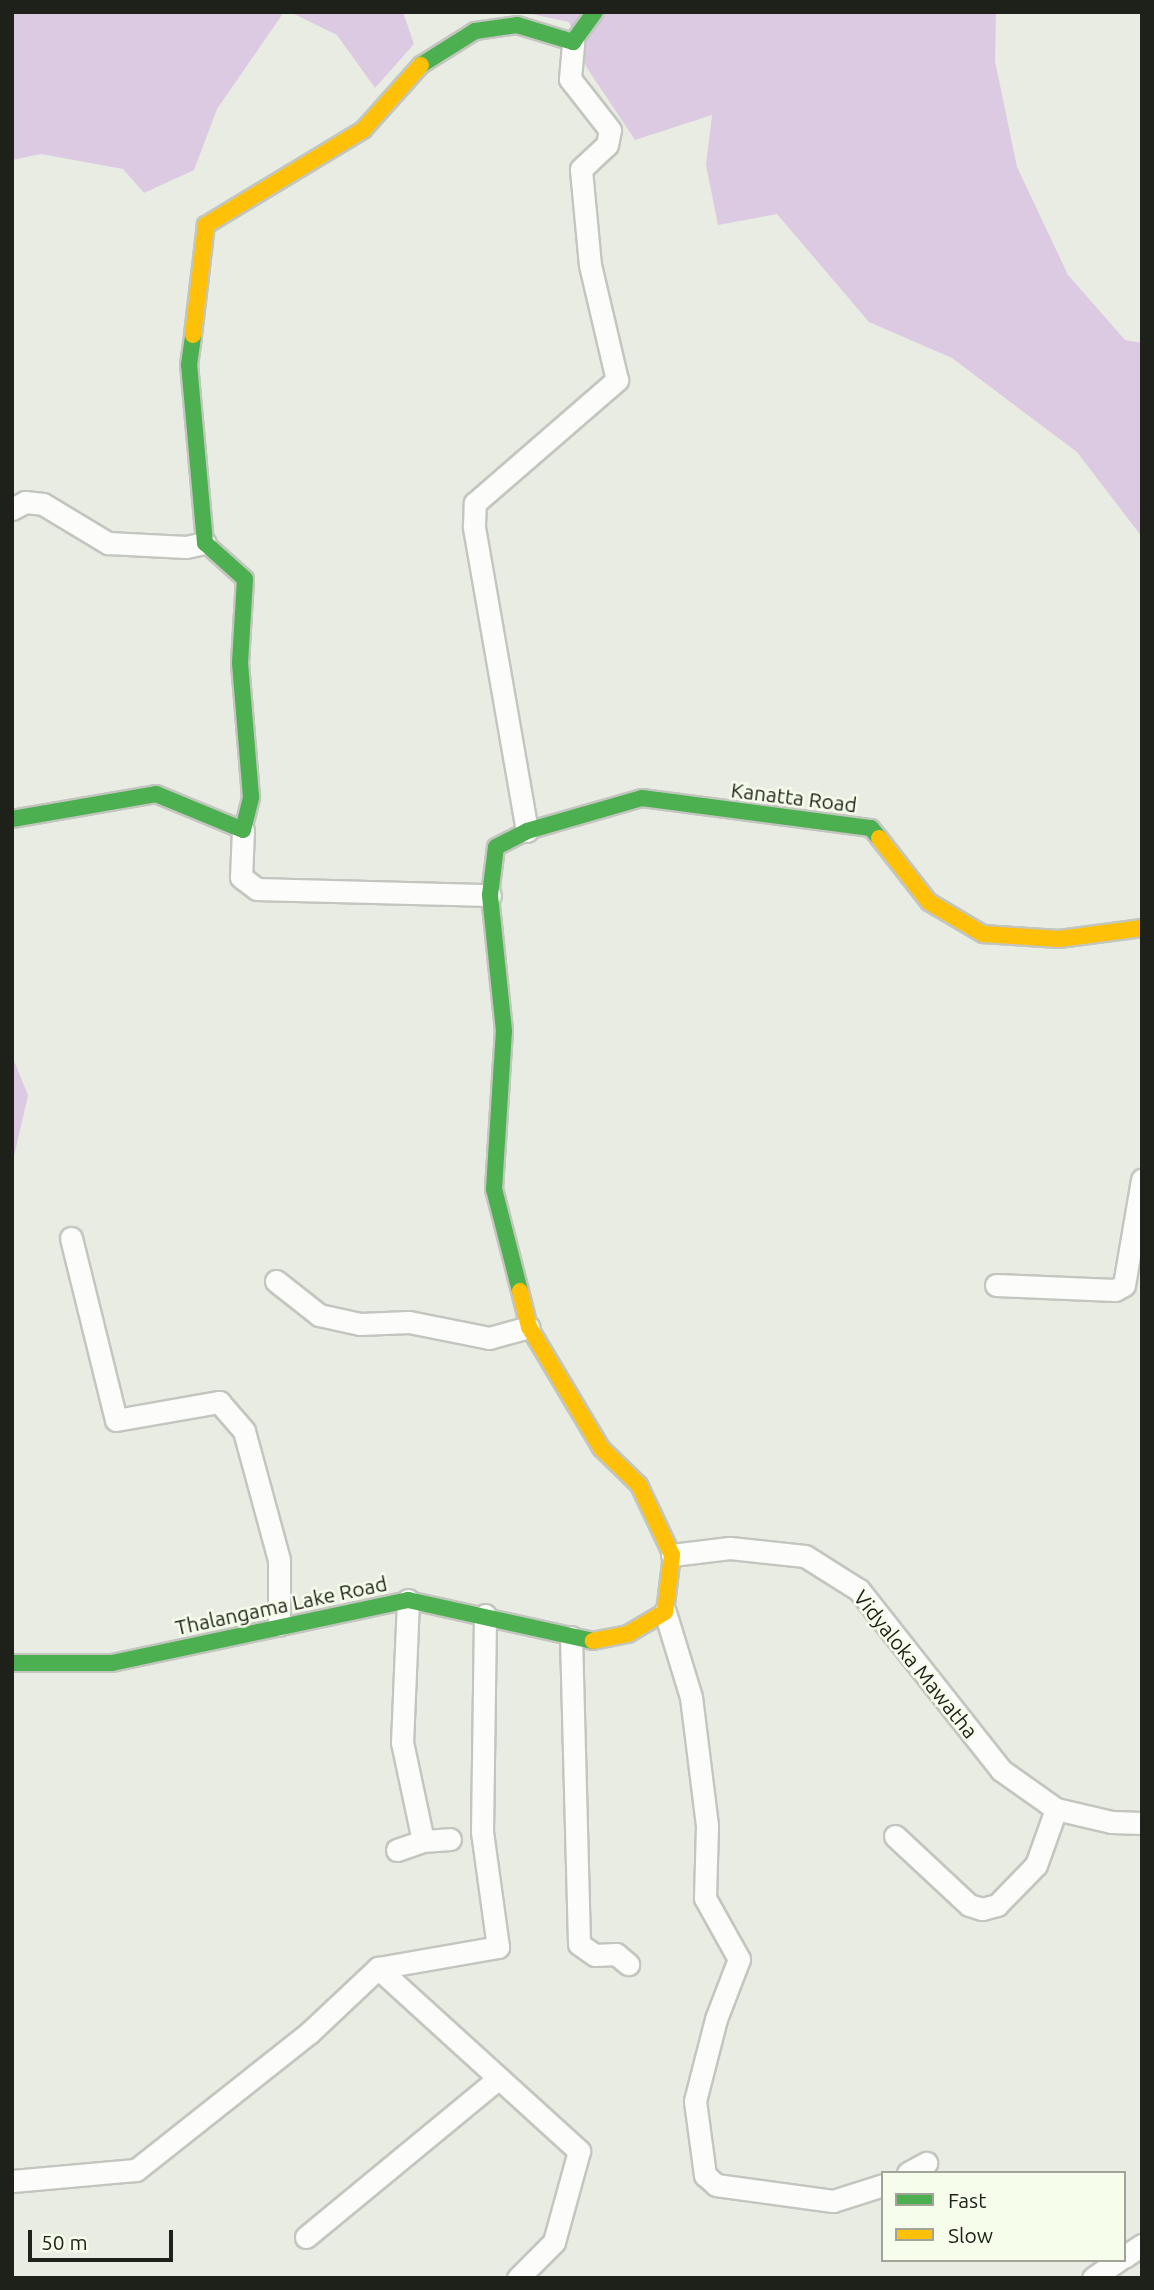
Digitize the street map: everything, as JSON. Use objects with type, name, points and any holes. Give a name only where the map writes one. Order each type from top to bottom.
[{"type":"street","points":[[595,12],[573,42],[570,79],[610,130],[607,145],[581,169],[590,265],[617,380],[475,503],[474,515],[527,831],[496,847],[490,895],[504,1031],[494,1189],[530,1327],[601,1448],[639,1485],[671,1555],[665,1612],[691,1697],[707,1826],[705,1898],[739,1959],[716,2020],[695,2101],[705,2175],[716,2185],[833,2201],[881,2186]]},
{"type":"street","points":[[490,895],[257,888],[241,877],[243,830],[251,797],[240,663],[245,579],[205,543],[189,365],[206,225],[363,130],[423,63],[475,31],[517,26],[573,42]]},
{"type":"street","points":[[12,509],[25,502],[43,504],[108,543],[186,547],[205,543]]},
{"type":"street","points":[[12,819],[156,794],[243,830]]},
{"type":"street","name":"Kanatta Road","points":[[527,831],[642,798],[871,828],[929,902],[983,934],[1059,939],[1142,928]]},
{"type":"street","points":[[996,1285],[1115,1290],[1124,1285],[1142,1180]]},
{"type":"street","points":[[71,1238],[116,1420],[219,1402],[244,1431],[279,1560],[279,1625]]},
{"type":"street","points":[[276,1281],[319,1315],[360,1324],[409,1322],[489,1338],[530,1327]]},
{"type":"street","name":"Vidyaloka Mawatha","points":[[671,1555],[730,1548],[805,1556],[859,1590],[1001,1770],[1056,1809],[1112,1822],[1142,1823]]},
{"type":"street","points":[[408,1600],[402,1742],[423,1841]]},
{"type":"street","name":"Thalangama Lake Road","points":[[12,1663],[53,1666],[112,1662],[408,1600],[595,1641],[628,1634],[665,1612]]},
{"type":"street","points":[[12,2181],[136,2170],[309,2033],[378,1968],[498,1947],[482,1832],[485,1615]]},
{"type":"street","points":[[571,1637],[579,1944],[595,1955],[616,1954],[628,1964]]},
{"type":"street","points":[[895,1836],[969,1905],[982,1909],[997,1905],[1036,1865],[1056,1809]]},
{"type":"street","points":[[397,1850],[423,1841],[450,1839]]},
{"type":"street","points":[[378,1968],[579,2151],[554,2242],[518,2278]]},
{"type":"street","points":[[306,2237],[499,2078]]},
{"type":"street","points":[[1126,2256],[1142,2245]]},
{"type":"street","points":[[1093,2278],[1116,2262]]},
{"type":"shaded area","points":[[12,12],[284,12],[217,109],[194,170],[144,193],[123,169],[41,154],[12,160]]},
{"type":"shaded area","points":[[290,12],[403,12],[414,44],[375,88],[337,35]]},
{"type":"shaded area","points":[[522,12],[996,12],[995,61],[1017,167],[1068,275],[1125,340],[1142,343],[1142,537],[1077,452],[952,358],[869,322],[777,214],[718,225],[706,165],[712,115],[635,140],[587,68],[569,22]]},
{"type":"shaded area","points":[[12,1056],[28,1095],[12,1165]]},
{"type":"traffic: fast","points":[[421,65],[475,31],[517,25],[573,42],[595,12]]},
{"type":"traffic: fast","points":[[12,819],[156,794],[243,830],[251,797],[240,663],[245,579],[205,543],[189,365],[193,335]]},
{"type":"traffic: fast","points":[[520,1291],[494,1189],[504,1031],[490,895],[496,847],[527,831],[642,798],[871,828],[879,838]]},
{"type":"traffic: fast","points":[[12,1663],[112,1663],[408,1600],[593,1641]]},
{"type":"traffic: slow","points":[[193,335],[206,225],[363,130],[421,65]]},
{"type":"traffic: slow","points":[[879,838],[929,902],[983,934],[1059,939],[1142,928]]},
{"type":"traffic: slow","points":[[520,1291],[529,1327],[601,1448],[639,1485],[672,1555],[665,1612],[628,1634],[593,1641]]}]
